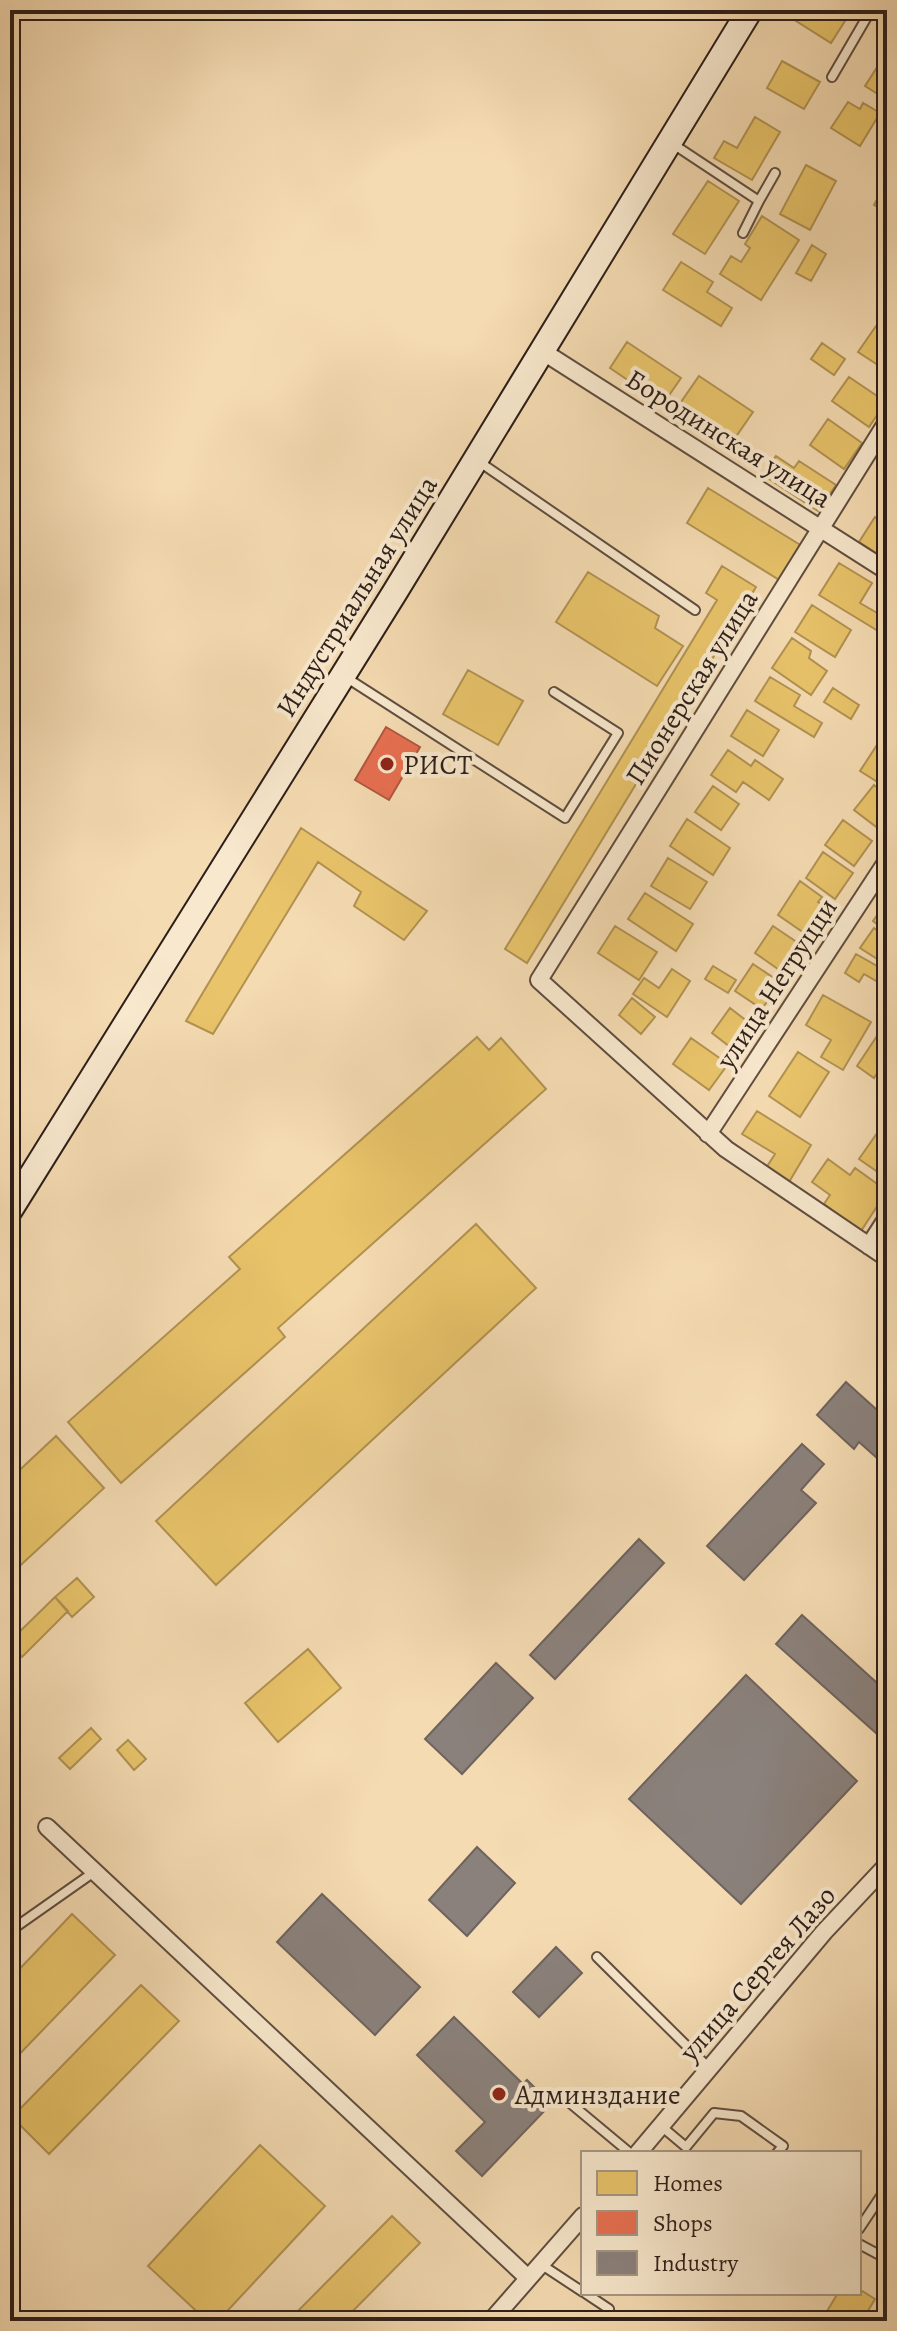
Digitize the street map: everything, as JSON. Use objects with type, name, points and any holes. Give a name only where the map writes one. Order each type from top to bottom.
[{"type":"main road","name":"Индустриальная улица","points":[[10,1210],[750,10]]},
{"type":"street","name":"Бородинская улица","points":[[542,351],[821,526],[887,571]]},
{"type":"street","name":"Пионерская улица","points":[[708,1134],[539,980],[887,422]]},
{"type":"street","name":"улица Негруцци","points":[[708,1134],[887,861]]},
{"type":"street","points":[[708,1134],[887,1258]]},
{"type":"street","points":[[869,1246],[887,1218]]},
{"type":"street","points":[[47,1827],[528,2278]]},
{"type":"street","name":"улица Сергея Лазо","points":[[640,2151],[824,1932],[887,1865]]},
{"type":"street","points":[[491,2321],[581,2218]]},
{"type":"lane","points":[[832,77],[871,10]]},
{"type":"lane","points":[[669,141],[759,201]]},
{"type":"lane","points":[[743,233],[775,173]]},
{"type":"lane","points":[[475,459],[695,610]]},
{"type":"lane","points":[[342,676],[565,818],[618,733],[554,692]]},
{"type":"lane","points":[[10,1931],[94,1872]]},
{"type":"lane","points":[[597,1957],[709,2068]]},
{"type":"lane","points":[[564,2098],[628,2151]]},
{"type":"lane","points":[[661,2126],[686,2147],[714,2113],[741,2116],[783,2146],[779,2151]]},
{"type":"lane","points":[[861,2226],[887,2187]]},
{"type":"lane","points":[[861,2245],[887,2259]]},
{"type":"lane","points":[[541,2264],[581,2290]]},
{"type":"lane","points":[[588,2295],[609,2309]]},
{"type":"building: Homes","points":[[803,10],[845,10],[850,13],[831,43],[796,21]]},
{"type":"building: Homes","points":[[883,58],[887,61],[887,100],[865,86]]},
{"type":"building: Homes","points":[[782,61],[820,82],[804,109],[767,88]]},
{"type":"building: Homes","points":[[848,102],[860,109],[863,103],[880,113],[860,146],[831,128]]},
{"type":"building: Homes","points":[[755,117],[780,132],[752,180],[714,158],[724,141],[737,148]]},
{"type":"building: Homes","points":[[806,165],[836,181],[810,230],[780,214]]},
{"type":"building: Homes","points":[[708,181],[739,201],[705,254],[673,234]]},
{"type":"building: Homes","points":[[883,189],[887,192],[887,213],[874,205]]},
{"type":"building: Homes","points":[[762,216],[799,240],[761,300],[720,274],[731,256],[741,262],[750,248],[745,244]]},
{"type":"building: Homes","points":[[812,245],[826,254],[811,281],[796,273]]},
{"type":"building: Homes","points":[[681,262],[713,282],[707,292],[732,308],[721,326],[663,290]]},
{"type":"building: Homes","points":[[887,296],[887,320],[877,313]]},
{"type":"building: Homes","points":[[876,326],[887,333],[887,371],[858,352]]},
{"type":"building: Homes","points":[[627,342],[681,378],[663,404],[610,368]]},
{"type":"building: Homes","points":[[822,343],[845,359],[834,375],[811,359]]},
{"type":"building: Homes","points":[[699,376],[753,412],[735,438],[681,402]]},
{"type":"building: Homes","points":[[849,377],[886,402],[869,427],[832,401]]},
{"type":"building: Homes","points":[[828,419],[862,443],[844,469],[810,445]]},
{"type":"building: Homes","points":[[776,456],[794,468],[799,461],[836,485],[818,511],[763,475]]},
{"type":"building: Homes","points":[[708,488],[802,546],[781,581],[687,523]]},
{"type":"building: Homes","points":[[875,517],[887,525],[887,560],[859,542]]},
{"type":"building: Homes","points":[[839,563],[872,583],[860,603],[886,618],[878,631],[819,595]]},
{"type":"building: Homes","points":[[722,566],[756,587],[527,963],[505,949],[717,600],[706,593]]},
{"type":"building: Homes","points":[[588,572],[659,616],[655,628],[683,646],[657,686],[556,622]]},
{"type":"building: Homes","points":[[812,605],[851,630],[835,657],[795,632]]},
{"type":"building: Homes","points":[[792,638],[811,651],[809,658],[827,671],[811,695],[772,668]]},
{"type":"building: Homes","points":[[468,670],[523,701],[498,745],[443,714]]},
{"type":"building: Homes","points":[[770,677],[800,695],[794,706],[822,723],[814,737],[755,701]]},
{"type":"building: Homes","points":[[833,688],[859,705],[851,719],[824,702]]},
{"type":"building: Homes","points":[[747,710],[779,730],[763,756],[731,736]]},
{"type":"building: Homes","points":[[877,745],[887,752],[887,788],[860,771]]},
{"type":"building: Homes","points":[[728,750],[751,766],[755,760],[783,779],[769,800],[743,782],[736,792],[711,775]]},
{"type":"building: Homes","points":[[874,785],[887,795],[887,819],[879,829],[854,810]]},
{"type":"building: Homes","points":[[713,786],[739,804],[721,830],[695,812]]},
{"type":"building: Homes","points":[[687,819],[730,848],[713,875],[670,846]]},
{"type":"building: Homes","points":[[843,820],[872,841],[854,866],[825,845]]},
{"type":"building: Homes","points":[[301,828],[427,911],[404,940],[354,906],[361,892],[318,862],[213,1034],[186,1021]]},
{"type":"building: Homes","points":[[823,852],[853,873],[835,899],[806,878]]},
{"type":"building: Homes","points":[[668,858],[707,882],[690,909],[651,886]]},
{"type":"building: Homes","points":[[800,881],[822,897],[818,902],[829,910],[810,937],[778,915]]},
{"type":"building: Homes","points":[[645,893],[693,924],[676,951],[628,919]]},
{"type":"building: Homes","points":[[882,908],[887,912],[887,932],[873,921]]},
{"type":"building: Homes","points":[[615,926],[657,952],[639,980],[598,953]]},
{"type":"building: Homes","points":[[773,926],[804,947],[785,974],[755,953]]},
{"type":"building: Homes","points":[[874,928],[887,937],[885,964],[860,948]]},
{"type":"building: Homes","points":[[856,954],[884,970],[878,982],[864,974],[859,982],[845,973]]},
{"type":"building: Homes","points":[[753,964],[780,982],[762,1009],[735,991]]},
{"type":"building: Homes","points":[[713,966],[736,980],[728,993],[705,979]]},
{"type":"building: Homes","points":[[672,969],[690,981],[667,1017],[633,994],[644,978],[659,988]]},
{"type":"building: Homes","points":[[823,995],[871,1022],[843,1070],[821,1057],[831,1040],[806,1025]]},
{"type":"building: Homes","points":[[632,998],[655,1017],[641,1034],[619,1015]]},
{"type":"building: Homes","points":[[730,1008],[752,1025],[734,1050],[712,1033]]},
{"type":"building: Homes","points":[[881,1030],[887,1033],[887,1058],[874,1078],[857,1066]]},
{"type":"building: Homes","points":[[477,1037],[489,1050],[501,1038],[546,1089],[278,1328],[285,1337],[121,1483],[68,1422],[240,1269],[229,1257]]},
{"type":"building: Homes","points":[[691,1038],[728,1064],[709,1090],[673,1064]]},
{"type":"building: Homes","points":[[798,1052],[829,1072],[800,1117],[769,1096]]},
{"type":"building: Homes","points":[[757,1111],[811,1145],[789,1182],[766,1168],[775,1154],[742,1134]]},
{"type":"building: Homes","points":[[887,1119],[887,1174],[885,1177],[859,1159]]},
{"type":"building: Homes","points":[[828,1159],[850,1175],[855,1168],[887,1191],[861,1231],[824,1204],[830,1195],[812,1182]]},
{"type":"building: Homes","points":[[476,1224],[536,1288],[216,1585],[156,1521]]},
{"type":"building: Homes","points":[[56,1436],[104,1488],[10,1575],[10,1479]]},
{"type":"building: Homes","points":[[77,1578],[94,1597],[72,1617],[55,1597]]},
{"type":"building: Homes","points":[[55,1597],[68,1611],[22,1657],[10,1641]]},
{"type":"building: Homes","points":[[308,1649],[341,1688],[278,1742],[245,1703]]},
{"type":"building: Homes","points":[[91,1728],[101,1739],[70,1769],[59,1758]]},
{"type":"building: Homes","points":[[128,1740],[146,1759],[134,1770],[117,1750]]},
{"type":"building: Homes","points":[[72,1914],[115,1955],[10,2064],[10,1979]]},
{"type":"building: Homes","points":[[141,1985],[179,2021],[49,2154],[12,2117]]},
{"type":"building: Homes","points":[[260,2145],[325,2206],[218,2321],[207,2321],[148,2266]]},
{"type":"building: Homes","points":[[392,2216],[420,2243],[343,2321],[288,2321]]},
{"type":"building: Homes","points":[[861,2290],[875,2299],[862,2321],[821,2321],[837,2295],[861,2295]]},
{"type":"building: Shops","name":"РИСТ","points":[[386,727],[420,747],[389,800],[355,780]]},
{"type":"building: Industry","points":[[846,1382],[887,1419],[887,1467],[859,1442],[854,1449],[817,1415]]},
{"type":"building: Industry","points":[[802,1444],[824,1464],[801,1490],[816,1503],[744,1580],[707,1546]]},
{"type":"building: Industry","points":[[639,1539],[664,1563],[555,1679],[530,1655]]},
{"type":"building: Industry","points":[[802,1615],[887,1692],[886,1742],[776,1644]]},
{"type":"building: Industry","points":[[496,1663],[533,1698],[462,1774],[425,1739]]},
{"type":"building: Industry","points":[[746,1675],[857,1781],[741,1904],[629,1799]]},
{"type":"building: Industry","points":[[477,1847],[515,1883],[467,1936],[429,1900]]},
{"type":"building: Industry","points":[[322,1894],[420,1987],[375,2035],[277,1942]]},
{"type":"building: Industry","points":[[556,1947],[582,1973],[539,2017],[513,1992]]},
{"type":"building: Industry","name":"Админздание","points":[[454,2017],[523,2084],[527,2080],[551,2104],[482,2176],[456,2151],[485,2122],[417,2055]]},
{"type":"place","name":"РИСТ","points":[[387,764]]},
{"type":"place","name":"Админздание","points":[[499,2094]]}]
